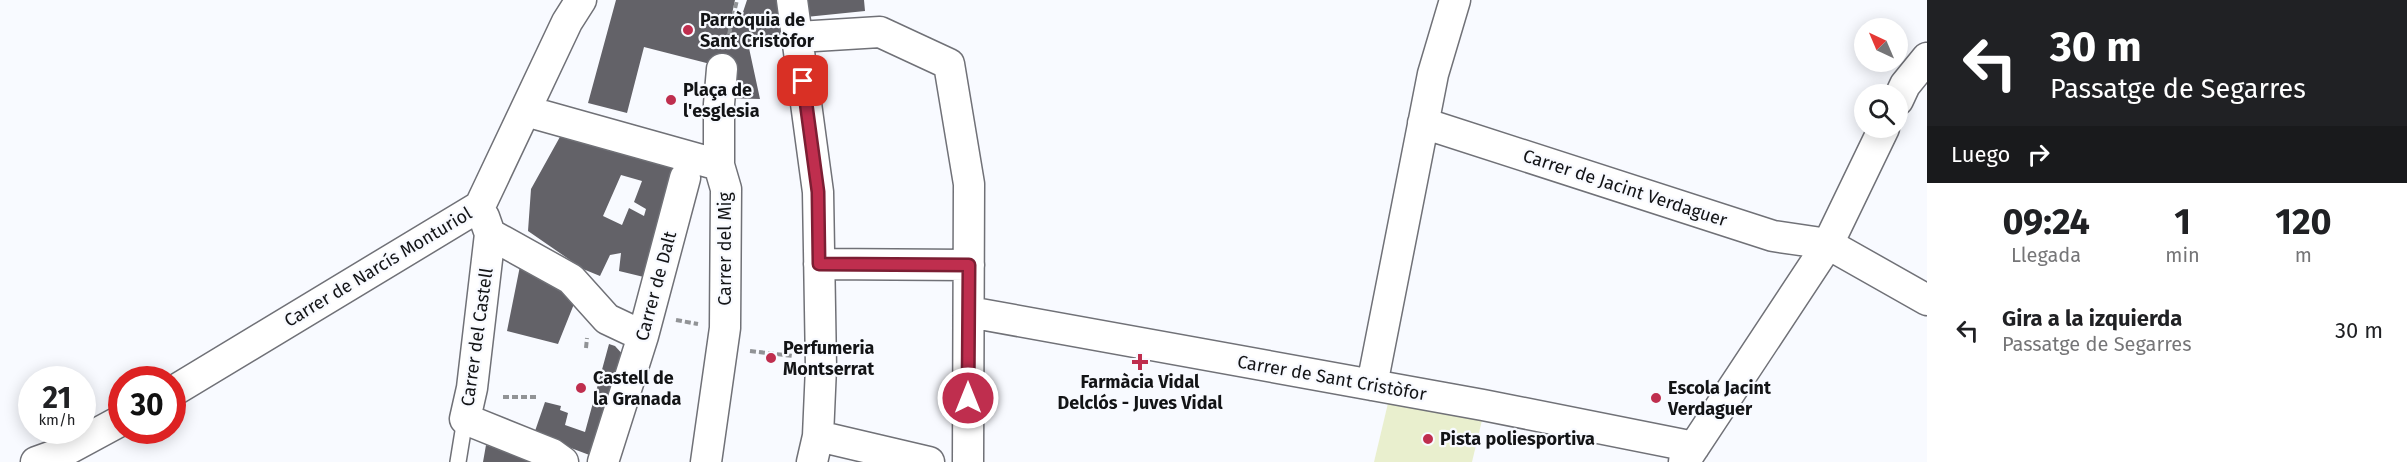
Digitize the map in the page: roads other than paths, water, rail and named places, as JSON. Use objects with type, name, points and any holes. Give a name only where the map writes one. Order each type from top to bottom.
[{"type":"street","name":"Carrer de Narcís Monturiol","points":[[186,384],[480,206],[567,22],[581,0]]},
{"type":"street","points":[[792,0],[818,192],[820,359],[815,449],[929,462]]},
{"type":"street","points":[[1372,385],[1433,74],[1455,0]]},
{"type":"street","points":[[798,37],[880,32],[949,64],[969,184],[968,462]]},
{"type":"street","points":[[1905,84],[1927,58]]},
{"type":"street","name":"Carrer del Mig","points":[[706,462],[724,338],[726,189],[719,165],[719,104],[722,69]]},
{"type":"street","points":[[526,111],[719,165]]},
{"type":"street","name":"Carrer de Jacint Verdaguer","points":[[1424,123],[1773,236],[1828,244]]},
{"type":"street","points":[[1689,455],[1828,244],[1879,138]]},
{"type":"street","name":"Carrer de Dalt","points":[[603,462],[646,325],[685,178]]},
{"type":"street","points":[[480,206],[490,234],[571,279],[607,319],[646,325]]},
{"type":"street","name":"Carrer del Castell","points":[[490,234],[472,388],[465,419],[556,459]]},
{"type":"street","points":[[1828,244],[1927,300]]},
{"type":"street","points":[[819,264],[969,265]]},
{"type":"street","name":"Carrer de Sant Cristòfor","points":[[969,312],[1372,385],[1689,455]]},
{"type":"street","points":[[36,462],[61,453],[108,428]]},
{"type":"lane","points":[[458,462],[465,419]]},
{"type":"place","name":"Parròquia de Sant Cristòfor","points":[[688,30]]},
{"type":"place","name":"Plaça de l'esglesia","points":[[671,100]]},
{"type":"place","name":"Perfumeria Montserrat","points":[[771,358]]},
{"type":"place","name":"Farmàcia Vidal Delclós - Juves Vidal","points":[[1140,362]]},
{"type":"place","name":"Castell de la Granada","points":[[581,388]]},
{"type":"place","name":"Escola Jacint Verdaguer","points":[[1656,398]]},
{"type":"place","name":"Pista poliesportiva","points":[[1428,439]]}]
